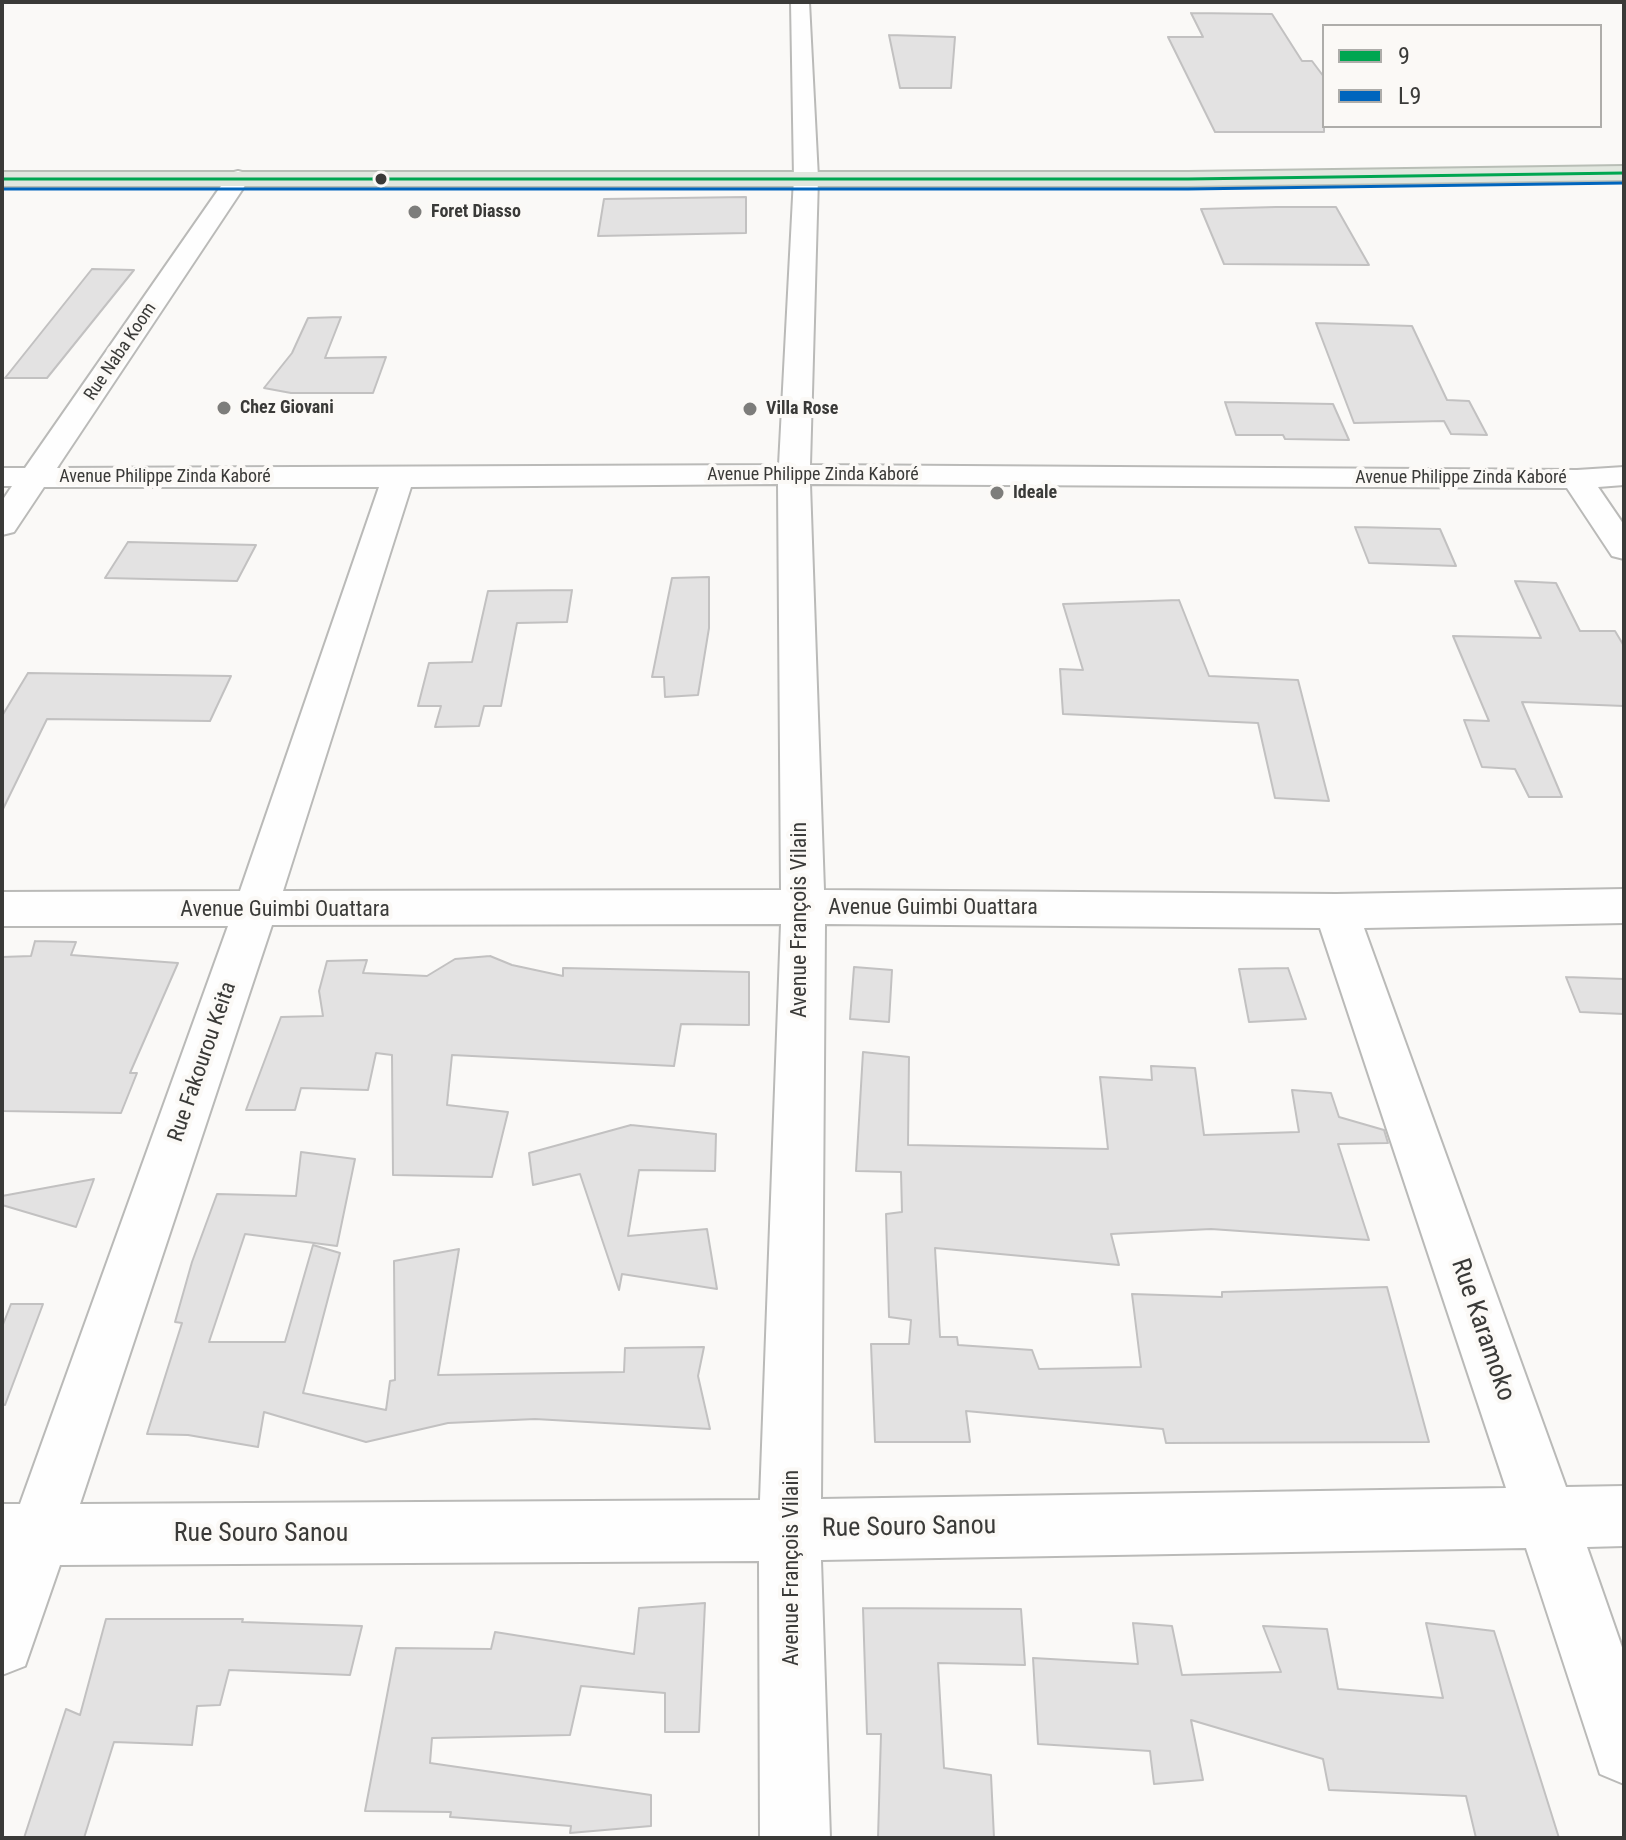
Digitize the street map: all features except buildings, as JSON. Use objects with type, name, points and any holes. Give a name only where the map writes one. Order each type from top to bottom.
[{"type":"highway","points":[[2,179],[1188,179],[1624,173]]},
{"type":"street","name":"Avenue François Vilain","points":[[795,1838],[790,1530],[803,907],[794,474],[806,178],[800,2]]},
{"type":"street","name":"Rue Naba Koom","points":[[2,525],[238,178]]},
{"type":"street","name":"Avenue Philippe Zinda Kaboré","points":[[2,477],[398,478],[794,474],[1577,479],[1624,476]]},
{"type":"street","name":"Rue Fakourou Keita","points":[[2,1643],[21,1535],[255,910],[398,478]]},
{"type":"street","points":[[1577,479],[1624,549]]},
{"type":"street","name":"Avenue Guimbi Ouattara","points":[[2,909],[803,907],[1336,911],[1624,906]]},
{"type":"street","name":"Rue Karamoko","points":[[1336,911],[1624,1750]]},
{"type":"street","name":"Rue Souro Sanou","points":[[21,1535],[790,1530],[1624,1516]]},
{"type":"transit line","name":"9","points":[[2,179],[1188,179],[1624,173]]},
{"type":"transit line","name":"L9","points":[[2,189],[1188,189],[1624,183]]},
{"type":"place","name":"Foret Diasso","points":[[415,212]]},
{"type":"place","name":"Chez Giovani","points":[[224,408]]},
{"type":"place","name":"Villa Rose","points":[[750,409]]},
{"type":"place","name":"Ideale","points":[[997,493]]}]
